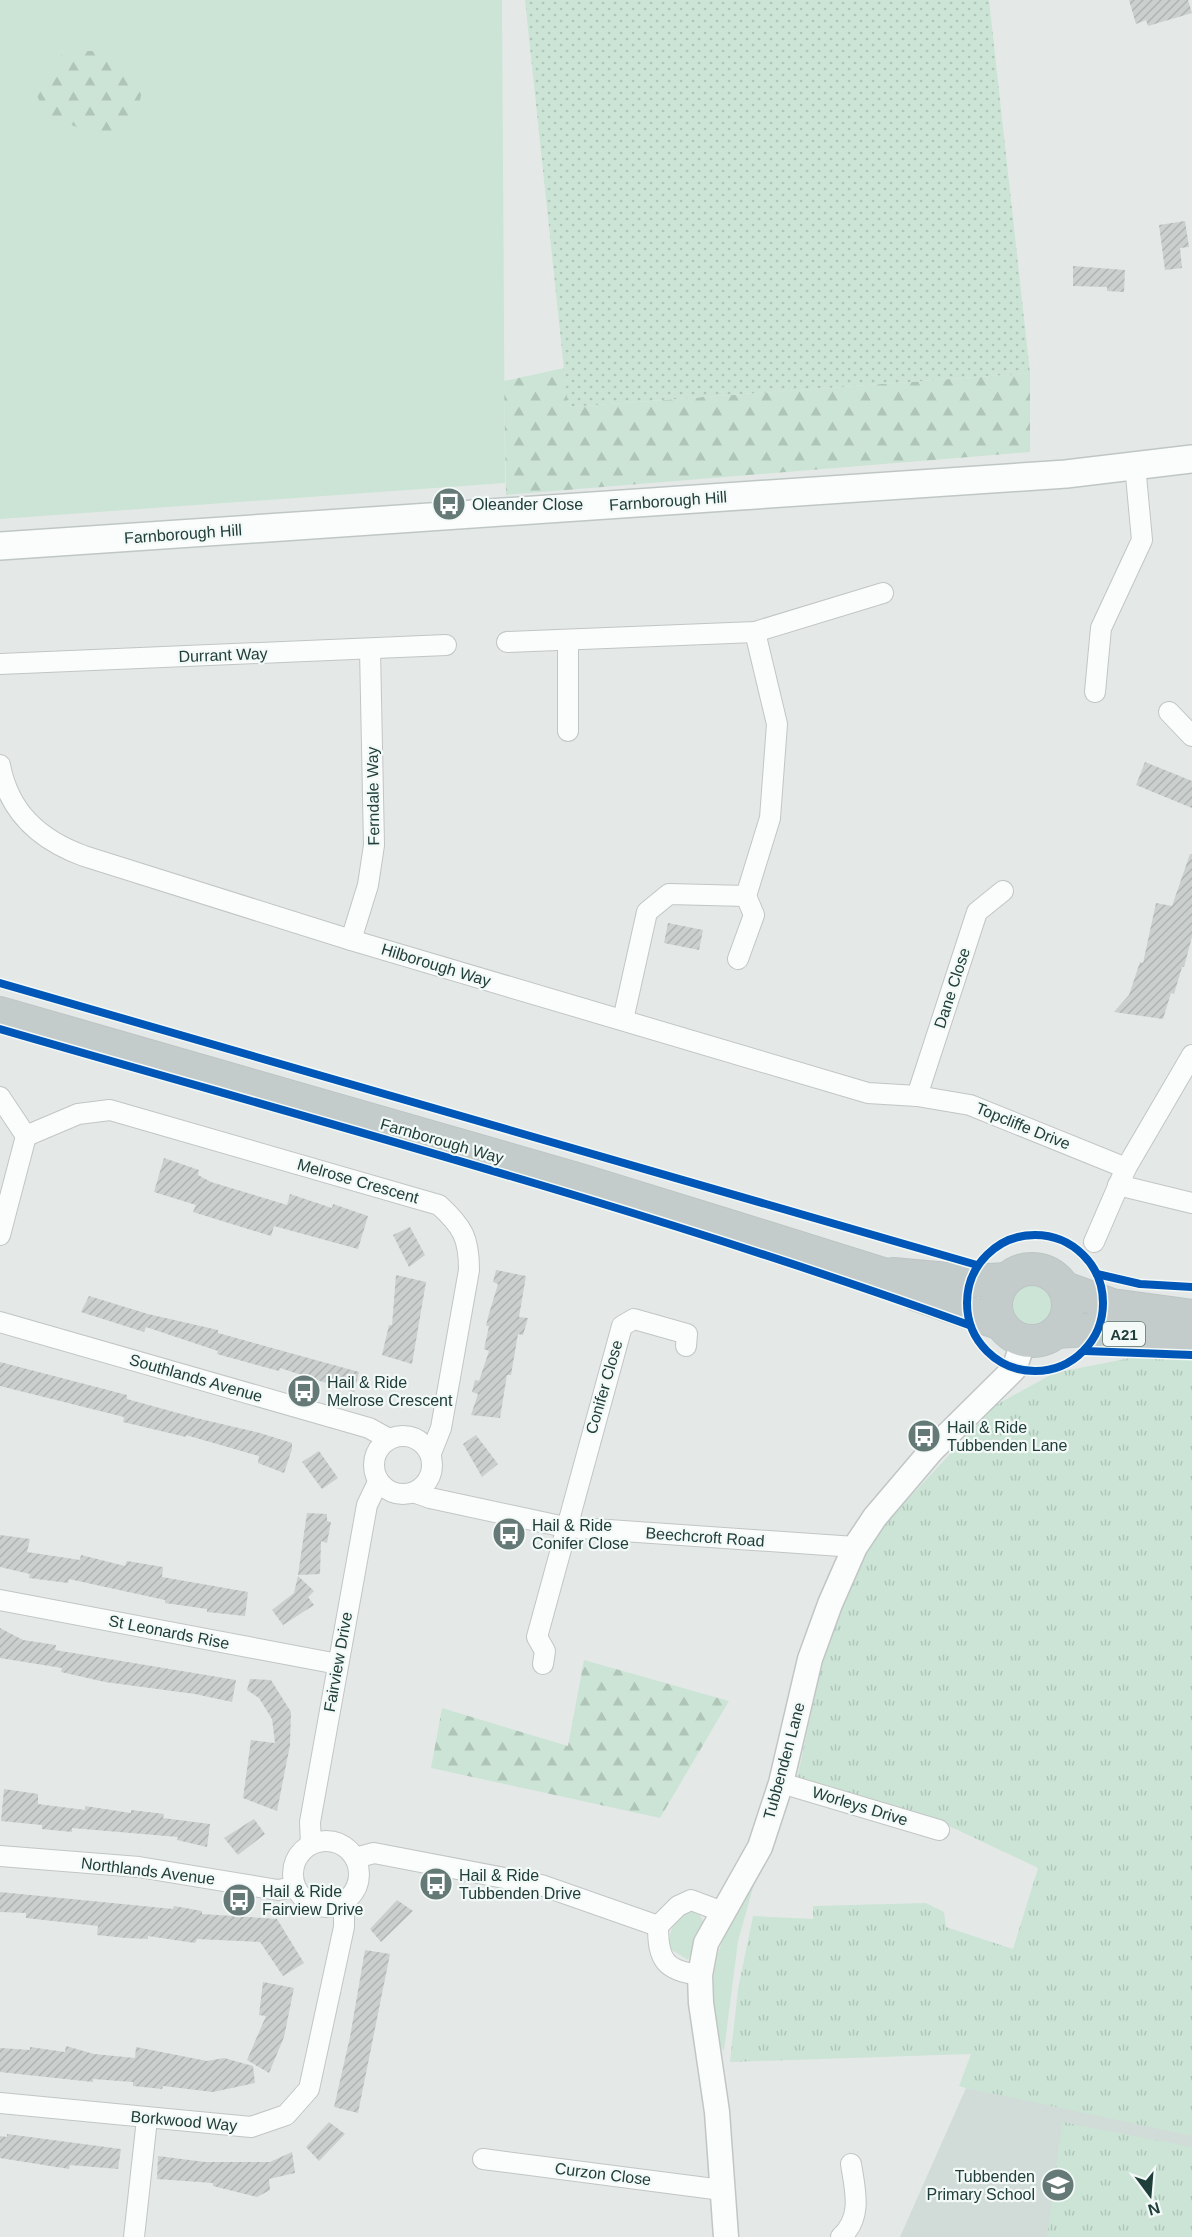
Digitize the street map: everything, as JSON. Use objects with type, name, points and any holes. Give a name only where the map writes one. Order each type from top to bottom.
[{"type":"highway","name":"Farnborough Way","points":[[0,1013],[584,1181],[883,1274],[917,1295],[1013,1332]]},
{"type":"highway","points":[[1038,1269],[1049,1272],[1065,1288],[1069,1311],[1064,1323],[1056,1332],[1045,1339],[1013,1332],[997,1312],[996,1300],[1007,1279],[1016,1272],[1038,1269]]},
{"type":"highway","name":"Farnborough Way","points":[[883,1274],[905,1273],[970,1281],[1007,1279]]},
{"type":"highway","name":"A21","points":[[1065,1288],[1112,1305],[1192,1316]]},
{"type":"highway","name":"A21","points":[[1056,1332],[1087,1330],[1192,1339]]},
{"type":"main road","name":"Farnborough Hill","points":[[0,546],[1066,474],[1192,459]]},
{"type":"street","points":[[1095,692],[1101,628],[1142,540],[1135,465]]},
{"type":"street","points":[[507,642],[754,632],[883,593]]},
{"type":"street","points":[[738,959],[754,915],[746,896],[770,818],[777,724],[754,632]]},
{"type":"street","points":[[568,640],[568,731]]},
{"type":"street","name":"Durrant Way","points":[[0,664],[446,645]]},
{"type":"street","name":"Ferndale Way","points":[[351,940],[373,860],[370,649]]},
{"type":"street","points":[[1169,712],[1192,736]]},
{"type":"street","name":"Hilborough Way","points":[[0,765],[6,788],[17,810],[33,829],[56,844],[84,856],[351,940],[868,1093],[917,1096]]},
{"type":"street","name":"Dane Close","points":[[917,1096],[977,912],[1003,891]]},
{"type":"street","points":[[623,1020],[647,912],[669,894],[746,896]]},
{"type":"street","points":[[1094,1242],[1126,1167],[1192,1055]]},
{"type":"street","name":"Topcliffe Drive","points":[[917,1096],[970,1105],[1126,1167]]},
{"type":"street","points":[[0,1097],[26,1136],[0,1235]]},
{"type":"street","name":"Melrose Crescent","points":[[26,1136],[78,1114],[110,1110],[440,1205],[460,1225],[469,1249],[469,1270],[441,1428],[431,1453]]},
{"type":"street","points":[[1118,1185],[1192,1203]]},
{"type":"street","name":"Conifer Close","points":[[565,1527],[622,1326],[634,1319],[687,1334],[686,1346]]},
{"type":"street","name":"Southlands Avenue","points":[[0,1322],[369,1428],[389,1439]]},
{"type":"street","name":"Tubbenden Lane","points":[[726,2237],[717,2112],[701,2003],[700,1975],[706,1943],[760,1847],[781,1783],[810,1659],[855,1546],[875,1517],[932,1450],[1014,1369],[1013,1332]]},
{"type":"street","points":[[404,1437],[420,1441],[431,1453],[433,1470],[427,1483],[416,1492],[397,1492],[378,1482],[374,1466],[378,1450],[389,1439],[404,1437]]},
{"type":"street","name":"Fairview Drive","points":[[311,1844],[310,1822],[367,1505],[378,1482]]},
{"type":"street","name":"Beechcroft Road","points":[[416,1492],[430,1498],[565,1527],[855,1546]]},
{"type":"street","points":[[543,1664],[545,1651],[537,1637],[565,1527]]},
{"type":"street","name":"St Leonards Rise","points":[[0,1600],[338,1665]]},
{"type":"street","name":"Worleys Drive","points":[[781,1783],[939,1830]]},
{"type":"street","points":[[333,1841],[344,1846],[355,1858],[359,1880],[355,1891],[344,1902],[334,1906],[311,1904],[294,1887],[292,1873],[295,1862],[301,1851],[311,1844],[333,1841]]},
{"type":"street","points":[[355,1858],[374,1853],[541,1885],[658,1926]]},
{"type":"street","name":"Northlands Avenue","points":[[0,1856],[139,1867],[278,1890],[294,1887]]},
{"type":"street","points":[[700,1975],[681,1973],[663,1962],[658,1946],[658,1926],[678,1906],[691,1900],[723,1911]]},
{"type":"street","name":"Borkwood Way","points":[[0,2103],[147,2119],[251,2127],[286,2115],[309,2089],[344,1927],[344,1902]]},
{"type":"street","points":[[134,2237],[147,2119]]},
{"type":"street","name":"Curzon Close","points":[[483,2159],[722,2190]]},
{"type":"street","points":[[841,2237],[848,2230],[857,2206],[851,2164]]},
{"type":"shaded area","name":"Tubbenden Primary School","points":[[966,2088],[1192,2132],[1192,2237],[900,2237]]},
{"type":"green space","points":[[0,0],[502,0],[505,483],[0,519]]},
{"type":"green space","points":[[525,0],[989,0],[1030,373],[568,407]]},
{"type":"green space","points":[[65,51],[92,51],[119,59],[142,91],[135,122],[108,140],[45,114],[35,91],[45,84],[49,70]]},
{"type":"green space","points":[[564,368],[569,407],[1030,373],[1030,452],[506,495],[504,381]]},
{"type":"green space","points":[[1028,1280],[1038,1280],[1051,1287],[1058,1300],[1058,1310],[1051,1323],[1038,1330],[1028,1330],[1019,1326],[1012,1319],[1008,1310],[1008,1300],[1012,1291],[1019,1284]]},
{"type":"green space","points":[[1135,1357],[1192,1359],[1192,2136],[959,2086],[971,2054],[730,2062],[738,1989],[753,1916],[813,1919],[813,1906],[926,1903],[944,1912],[946,1927],[1013,1949],[1038,1868],[949,1826],[794,1779],[798,1774],[834,1607],[877,1532],[996,1405],[1054,1373]]},
{"type":"green space","points":[[584,1660],[729,1701],[660,1818],[431,1768],[442,1708],[568,1746]]},
{"type":"green space","points":[[760,1863],[738,1941],[724,2051],[714,2029],[715,1971],[724,1934]]},
{"type":"green space","points":[[686,1910],[700,1915],[703,1922],[688,1960],[669,1948],[673,1927]]},
{"type":"green space","points":[[1062,2122],[1192,2147],[1192,2237],[1047,2237]]},
{"type":"building","points":[[1129,0],[1188,0],[1192,13],[1148,26],[1146,20],[1136,24]]},
{"type":"building","points":[[1185,221],[1189,247],[1180,248],[1182,268],[1165,270],[1159,225]]},
{"type":"building","points":[[1073,266],[1125,270],[1124,292],[1107,291],[1107,287],[1073,286]]},
{"type":"building","points":[[1145,762],[1192,781],[1192,808],[1136,785]]},
{"type":"building","points":[[1190,854],[1192,854],[1192,937],[1184,967],[1182,967],[1174,994],[1171,993],[1163,1019],[1114,1012],[1129,995],[1140,962],[1143,963],[1156,903],[1172,906]]},
{"type":"building","points":[[668,923],[703,930],[699,950],[664,943]]},
{"type":"building","points":[[164,1158],[199,1170],[198,1175],[211,1182],[287,1205],[290,1194],[332,1208],[333,1204],[368,1216],[358,1249],[274,1226],[271,1236],[193,1212],[196,1205],[154,1192]]},
{"type":"building","points":[[410,1227],[425,1255],[409,1267],[393,1235]]},
{"type":"building","points":[[496,1270],[526,1276],[519,1317],[528,1318],[523,1335],[518,1334],[511,1375],[507,1375],[500,1418],[471,1415],[478,1394],[472,1392],[475,1380],[479,1381],[489,1351],[484,1349],[489,1326],[486,1326],[498,1284],[493,1282]]},
{"type":"building","points":[[396,1275],[426,1282],[412,1364],[382,1355],[389,1325],[392,1325]]},
{"type":"building","points":[[89,1296],[148,1314],[218,1330],[218,1333],[359,1372],[354,1392],[280,1368],[279,1371],[217,1354],[218,1351],[146,1327],[144,1332],[81,1312]]},
{"type":"building","points":[[0,1362],[127,1395],[127,1399],[292,1443],[284,1473],[258,1463],[259,1456],[186,1435],[186,1437],[123,1422],[124,1417],[0,1386]]},
{"type":"building","points":[[476,1435],[498,1464],[482,1477],[463,1444]]},
{"type":"building","points":[[319,1451],[338,1478],[322,1489],[302,1462]]},
{"type":"building","points":[[307,1513],[327,1514],[327,1521],[331,1522],[327,1543],[321,1541],[320,1574],[298,1575]]},
{"type":"building","points":[[0,1535],[30,1539],[27,1552],[80,1560],[81,1555],[125,1566],[127,1561],[163,1567],[162,1577],[248,1592],[245,1616],[207,1612],[207,1609],[165,1603],[165,1600],[69,1579],[68,1583],[29,1578],[30,1574],[0,1567]]},
{"type":"building","points":[[298,1576],[314,1591],[308,1597],[314,1605],[283,1625],[272,1610],[294,1593]]},
{"type":"building","points":[[0,1628],[23,1640],[56,1645],[55,1650],[236,1680],[232,1702],[195,1694],[105,1682],[61,1672],[62,1668],[0,1658]]},
{"type":"building","points":[[250,1679],[271,1680],[291,1712],[290,1745],[277,1811],[243,1798],[251,1740],[275,1743],[272,1719],[259,1698],[247,1690]]},
{"type":"building","points":[[4,1789],[38,1794],[38,1804],[85,1810],[85,1806],[131,1813],[131,1810],[164,1814],[163,1818],[210,1824],[207,1847],[177,1840],[178,1837],[72,1828],[72,1832],[42,1829],[42,1825],[1,1821]]},
{"type":"building","points":[[254,1819],[265,1834],[238,1855],[224,1838]]},
{"type":"building","points":[[0,1892],[173,1909],[174,1906],[202,1911],[202,1914],[277,1919],[304,1963],[283,1976],[260,1942],[197,1939],[195,1943],[148,1936],[148,1939],[97,1935],[98,1926],[26,1918],[26,1913],[0,1912]]},
{"type":"building","points":[[397,1900],[413,1911],[381,1942],[370,1929]]},
{"type":"building","points":[[365,1950],[390,1954],[358,2113],[334,2107],[350,2037]]},
{"type":"building","points":[[263,1982],[294,1988],[284,2037],[269,2073],[247,2060],[266,2016],[259,2015]]},
{"type":"building","points":[[66,2046],[94,2054],[135,2058],[136,2047],[207,2061],[224,2058],[253,2066],[255,2083],[213,2092],[163,2086],[162,2089],[133,2086],[133,2082],[93,2079],[93,2082],[0,2072],[0,2048],[30,2050],[30,2047],[65,2052]]},
{"type":"building","points":[[329,2122],[345,2134],[319,2161],[306,2147]]},
{"type":"building","points":[[7,2134],[121,2149],[118,2169],[70,2165],[69,2169],[0,2158],[0,2136],[7,2137]]},
{"type":"building","points":[[292,2152],[295,2173],[269,2179],[270,2190],[257,2197],[213,2186],[213,2183],[157,2179],[158,2156],[205,2162],[270,2162]]},
{"type":"cycle path","points":[[0,983],[977,1265]]},
{"type":"cycle path","points":[[0,1029],[609,1206],[729,1243],[969,1325]]},
{"type":"cycle path","points":[[1035,1235],[1061,1240],[1073,1246],[1083,1255],[1092,1265],[1098,1277],[1103,1303],[1098,1329],[1092,1341],[1083,1351],[1073,1360],[1061,1366],[1035,1371],[1009,1366],[997,1360],[987,1351],[978,1341],[972,1329],[967,1303],[972,1277],[978,1265],[987,1255],[997,1246],[1009,1240],[1035,1235]]},
{"type":"cycle path","points":[[1097,1274],[1140,1284],[1192,1287]]},
{"type":"cycle path","points":[[1085,1351],[1192,1355]]},
{"type":"place","name":"Oleander Close","points":[[449,504]]},
{"type":"place","name":"Hail & Ride Melrose Crescent","points":[[304,1391]]},
{"type":"place","name":"Hail & Ride Tubbenden Lane","points":[[924,1436]]},
{"type":"place","name":"Hail & Ride Conifer Close","points":[[509,1534]]},
{"type":"place","name":"Hail & Ride Tubbenden Drive","points":[[436,1884]]},
{"type":"place","name":"Hail & Ride Fairview Drive","points":[[239,1900]]},
{"type":"place","name":"Tubbenden Primary School","points":[[1058,2185]]}]
